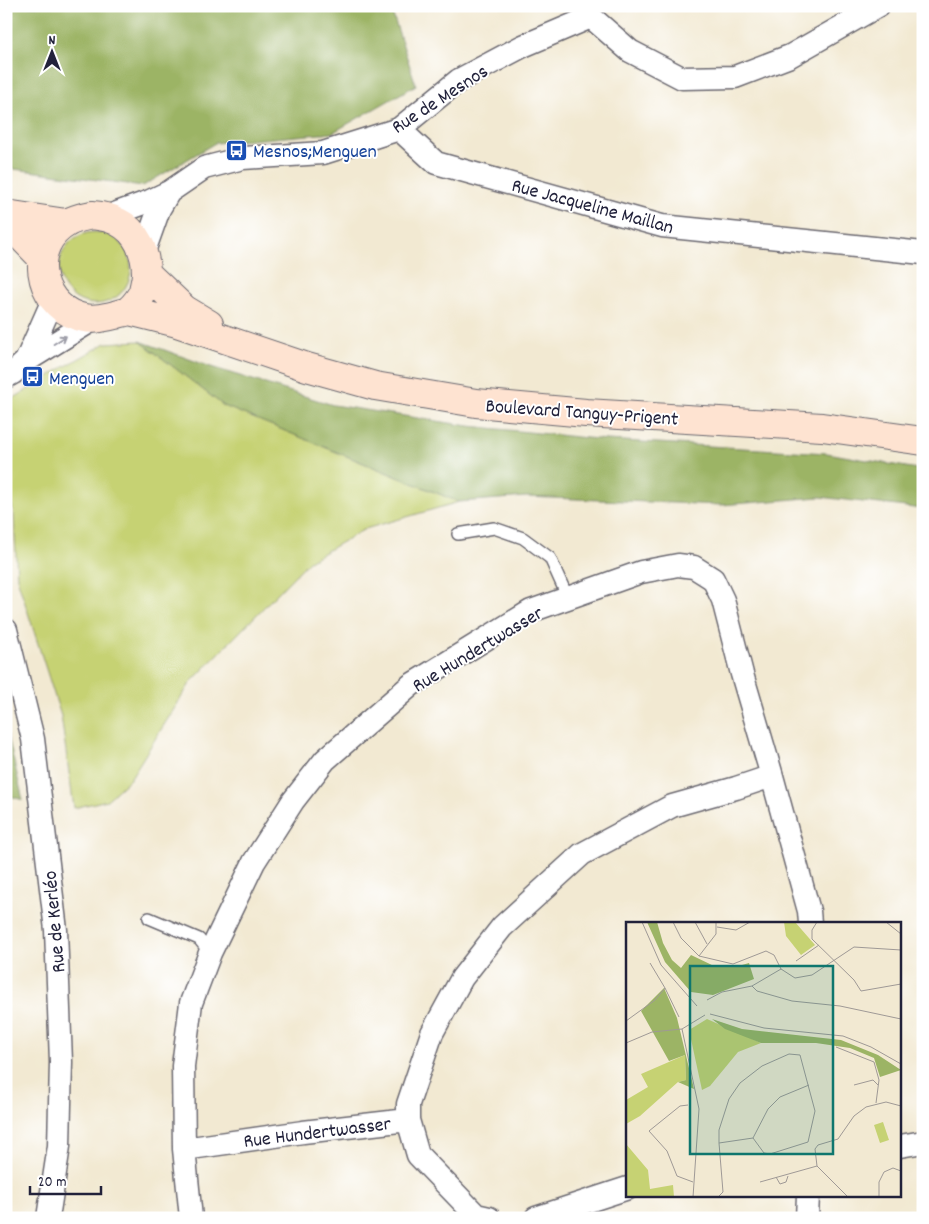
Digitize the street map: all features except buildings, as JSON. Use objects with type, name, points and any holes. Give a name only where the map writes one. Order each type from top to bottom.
[{"type":"street","points":[[588,12],[630,51],[682,78],[735,77],[790,56],[878,6]]},
{"type":"street","name":"Rue de Mesnos","points":[[106,217],[169,192],[204,168],[243,158],[323,153],[399,129],[460,80],[588,12]]},
{"type":"street","name":"Rue Jacqueline Maillan","points":[[399,129],[436,163],[662,226],[923,253]]},
{"type":"street","name":"Rue de Mesnos","points":[[145,263],[158,209],[169,192]]},
{"type":"street","points":[[6,214],[66,223]]},
{"type":"street","points":[[92,215],[106,217],[119,222],[130,230],[138,241],[145,263],[141,296],[129,311],[94,319],[79,317],[65,311],[53,300],[43,281],[42,258],[50,238],[66,223],[79,217],[92,215]]},
{"type":"street","points":[[6,221],[42,258]]},
{"type":"street","name":"Boulevard Tanguy-Prigent","points":[[145,263],[184,309],[247,347]]},
{"type":"street","points":[[26,361],[53,300]]},
{"type":"street","name":"Boulevard Tanguy-Prigent","points":[[129,311],[177,323],[307,367],[375,386],[476,404],[586,413],[822,426],[923,441]]},
{"type":"street","points":[[6,377],[26,361],[94,319]]},
{"type":"street","name":"Rue Hundertwasser","points":[[191,1218],[184,1149],[183,1066],[191,1003],[210,953],[254,862],[293,802],[325,760],[411,685],[531,611],[641,572],[678,565],[694,567],[713,579],[723,600],[809,912],[810,922]]},
{"type":"street","name":"Rue de Kerléo","points":[[6,630],[33,739],[56,930],[61,1062],[59,1146],[48,1218]]},
{"type":"street","points":[[408,1120],[408,1104],[432,1033],[462,978],[502,927],[582,854],[672,806],[772,776]]},
{"type":"street","name":"Rue Hundertwasser","points":[[184,1149],[303,1132],[408,1120],[418,1155],[476,1215],[489,1218]]},
{"type":"street","points":[[902,1146],[923,1142]]},
{"type":"street","points":[[536,1218],[626,1189]]},
{"type":"street","points":[[807,1218],[808,1196]]},
{"type":"lane","points":[[458,534],[494,528],[523,538],[550,558],[568,598]]},
{"type":"lane","points":[[149,918],[199,939],[210,953]]},
{"type":"green space","points":[[6,6],[390,6],[416,85],[332,133],[215,143],[143,186],[6,168]]},
{"type":"green space","points":[[88,232],[102,232],[121,242],[131,261],[131,275],[121,294],[102,304],[88,304],[69,294],[59,275],[59,261],[69,242]]},
{"type":"green space","points":[[140,341],[224,406],[459,502],[365,529],[309,561],[191,682],[130,779],[107,800],[74,808],[61,716],[17,578],[14,515],[6,482],[6,403],[106,343]]},
{"type":"green space","points":[[140,341],[211,367],[333,405],[469,426],[607,440],[827,453],[923,470],[923,509],[820,497],[722,505],[526,497],[459,502],[224,406]]},
{"type":"green space","points":[[6,728],[23,800],[6,795]]},
{"type":"place","name":"Mesnos;Menguen","points":[[237,150]]},
{"type":"place","name":"Menguen","points":[[33,377]]}]
